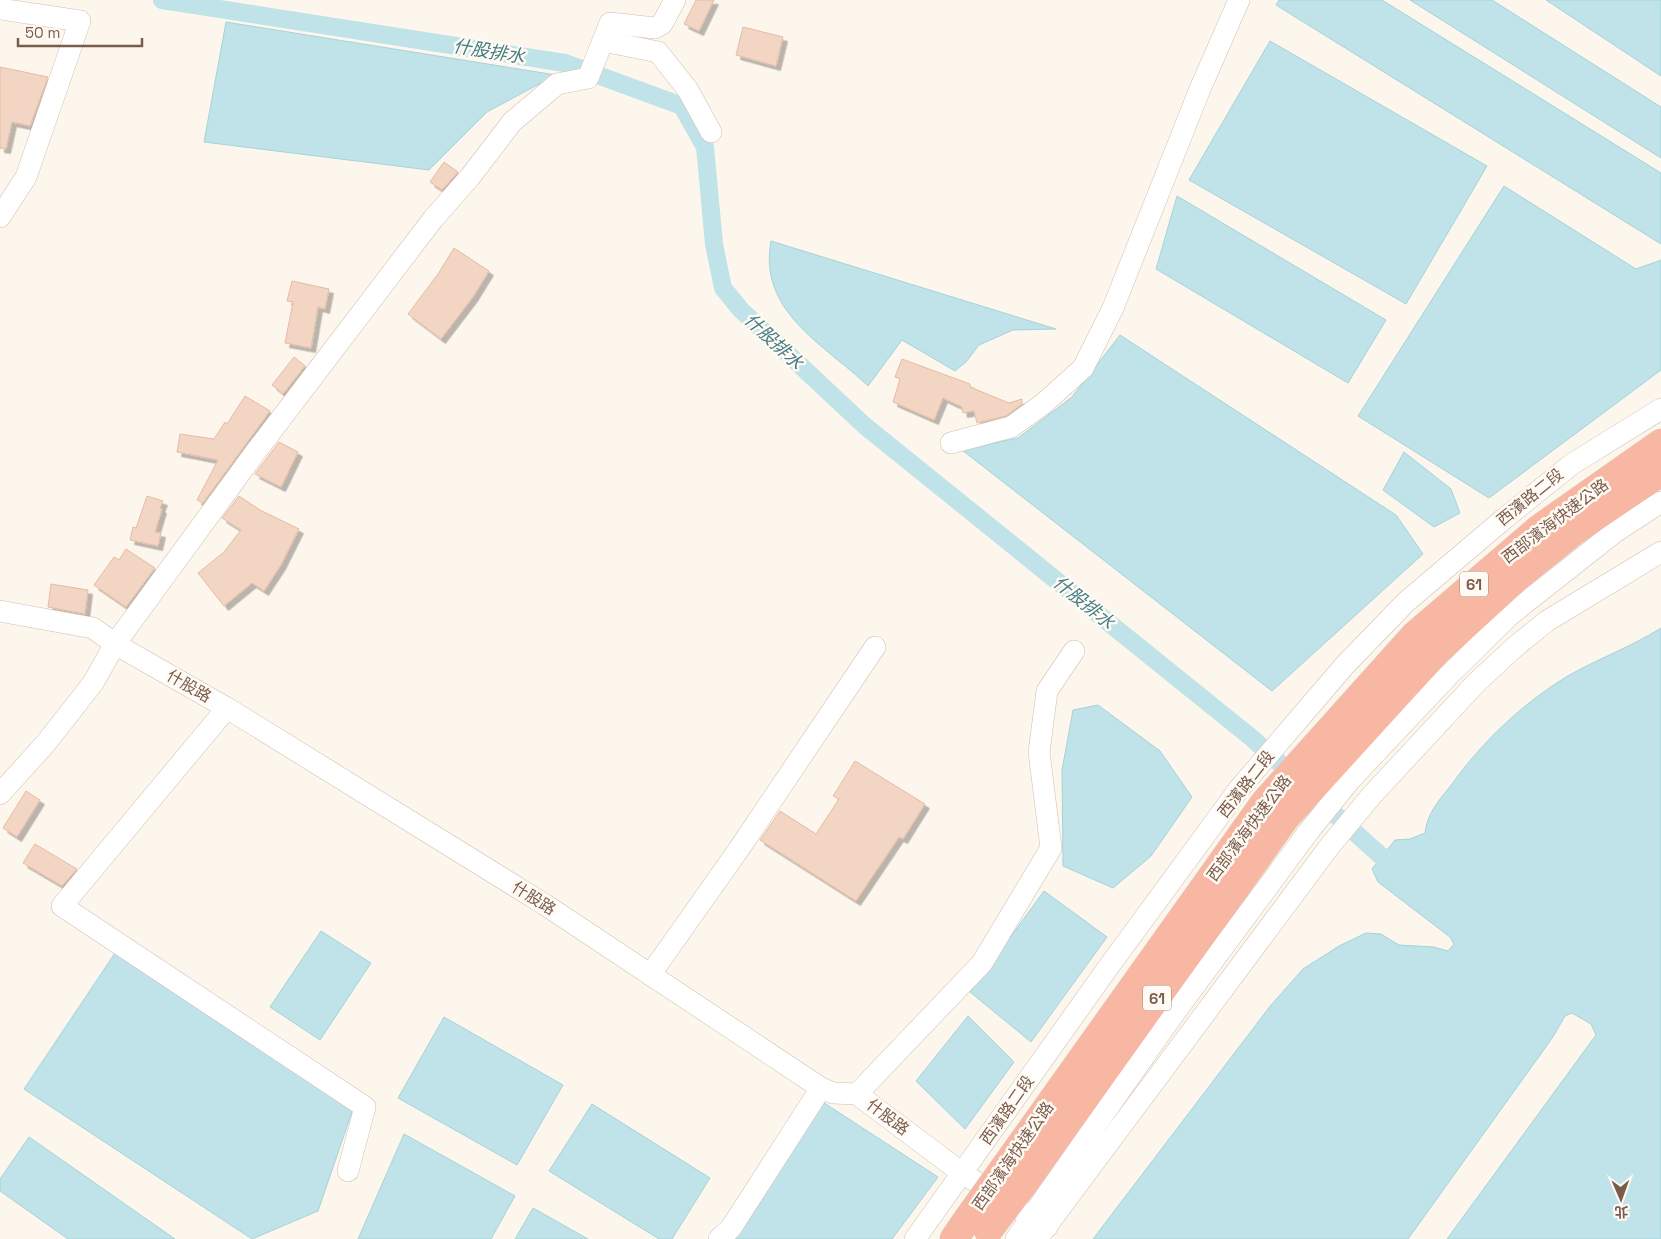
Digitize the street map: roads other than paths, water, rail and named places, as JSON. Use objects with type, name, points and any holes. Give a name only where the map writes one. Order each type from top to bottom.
[{"type":"highway","name":"西部濱海快速公路","points":[[973,1232],[1276,810],[1310,751],[1415,635],[1540,528],[1661,443]]},
{"type":"highway","name":"西部濱海快速公路","points":[[1276,810],[1341,773],[1437,651],[1520,575],[1573,532],[1661,472]]},
{"type":"street","points":[[0,794],[46,743],[93,683],[115,644],[254,454],[433,219],[470,177],[512,122],[557,84],[588,78],[610,23],[655,28],[662,24],[675,0]]},
{"type":"street","points":[[951,443],[1011,427],[1043,404],[1083,368],[1114,308],[1200,89],[1239,0]]},
{"type":"street","points":[[0,9],[80,21],[26,177],[0,217]]},
{"type":"street","points":[[602,46],[658,52],[688,90],[710,132]]},
{"type":"street","name":"西濱路二段","points":[[915,1239],[1107,969],[1239,789],[1345,665],[1406,602],[1572,464],[1661,409]]},
{"type":"street","points":[[1039,1227],[1173,1015],[1309,831],[1341,773],[1448,676],[1510,615],[1615,532],[1661,502]]},
{"type":"street","points":[[1016,1239],[1039,1227],[1329,847],[1372,795],[1477,682],[1516,646],[1547,621],[1661,552]]},
{"type":"street","name":"什股路","points":[[0,611],[94,628],[115,644],[227,708],[544,904],[820,1088],[832,1093],[857,1094],[962,1173],[1039,1227]]},
{"type":"street","points":[[650,975],[739,849],[875,647]]},
{"type":"street","points":[[857,1094],[982,963],[1051,848],[1039,752],[1048,691],[1074,652]]},
{"type":"street","points":[[227,708],[62,906],[365,1107],[348,1171]]},
{"type":"street","points":[[719,1239],[731,1228],[820,1088]]},
{"type":"water","points":[[1279,0],[1382,0],[1661,173],[1661,244],[1276,5]]},
{"type":"water","points":[[1410,0],[1492,0],[1661,107],[1661,158]]},
{"type":"water","points":[[1546,0],[1661,0],[1661,76]]},
{"type":"water","points":[[226,22],[556,75],[487,112],[429,170],[204,142]]},
{"type":"water","points":[[1270,41],[1487,166],[1406,304],[1189,180]]},
{"type":"water","points":[[1504,186],[1636,269],[1661,260],[1661,370],[1489,498],[1358,416]]},
{"type":"water","points":[[1177,196],[1386,320],[1348,383],[1156,269]]},
{"type":"water","points":[[771,241],[1056,329],[1013,330],[979,345],[966,362],[955,371],[902,340],[868,386],[815,340],[784,307],[774,288],[770,266]]},
{"type":"water","points":[[1120,335],[1396,515],[1423,554],[1272,691],[962,450],[1018,438],[1072,397]]},
{"type":"water","points":[[1404,452],[1451,489],[1460,513],[1434,527],[1383,490]]},
{"type":"water","points":[[1661,628],[1661,1239],[1447,1239],[1596,1035],[1591,1024],[1572,1013],[1565,1016],[1553,1037],[1408,1239],[1093,1239],[1271,1005],[1303,969],[1339,946],[1366,933],[1381,934],[1399,945],[1434,947],[1448,951],[1454,944],[1450,937],[1378,882],[1372,869],[1395,840],[1410,839],[1425,833],[1431,813],[1476,753],[1534,699],[1566,677]]},
{"type":"water","points":[[1098,705],[1160,751],[1192,797],[1151,856],[1113,888],[1063,866],[1062,770],[1073,710]]},
{"type":"water","points":[[1044,891],[1107,937],[1031,1042],[970,992]]},
{"type":"water","points":[[321,931],[371,963],[320,1040],[270,1007]]},
{"type":"water","points":[[115,953],[353,1109],[318,1211],[252,1239],[24,1089]]},
{"type":"water","points":[[968,1016],[1014,1062],[965,1129],[916,1081]]},
{"type":"water","points":[[444,1017],[563,1085],[517,1165],[398,1098]]},
{"type":"water","points":[[815,1097],[938,1177],[892,1239],[719,1239]]},
{"type":"water","points":[[592,1104],[710,1178],[672,1239],[659,1239],[549,1171]]},
{"type":"water","points":[[404,1134],[515,1196],[491,1239],[358,1239]]},
{"type":"water","points":[[29,1137],[175,1239],[68,1239],[0,1191],[0,1179]]},
{"type":"water","points":[[533,1208],[588,1239],[515,1239]]},
{"type":"waterway","name":"什股排水","points":[[162,0],[565,63],[682,106],[705,147],[714,244],[723,288],[741,310],[865,426],[1253,739],[1298,780]]},
{"type":"waterway","name":"什股排水","points":[[1319,800],[1381,856]]}]
